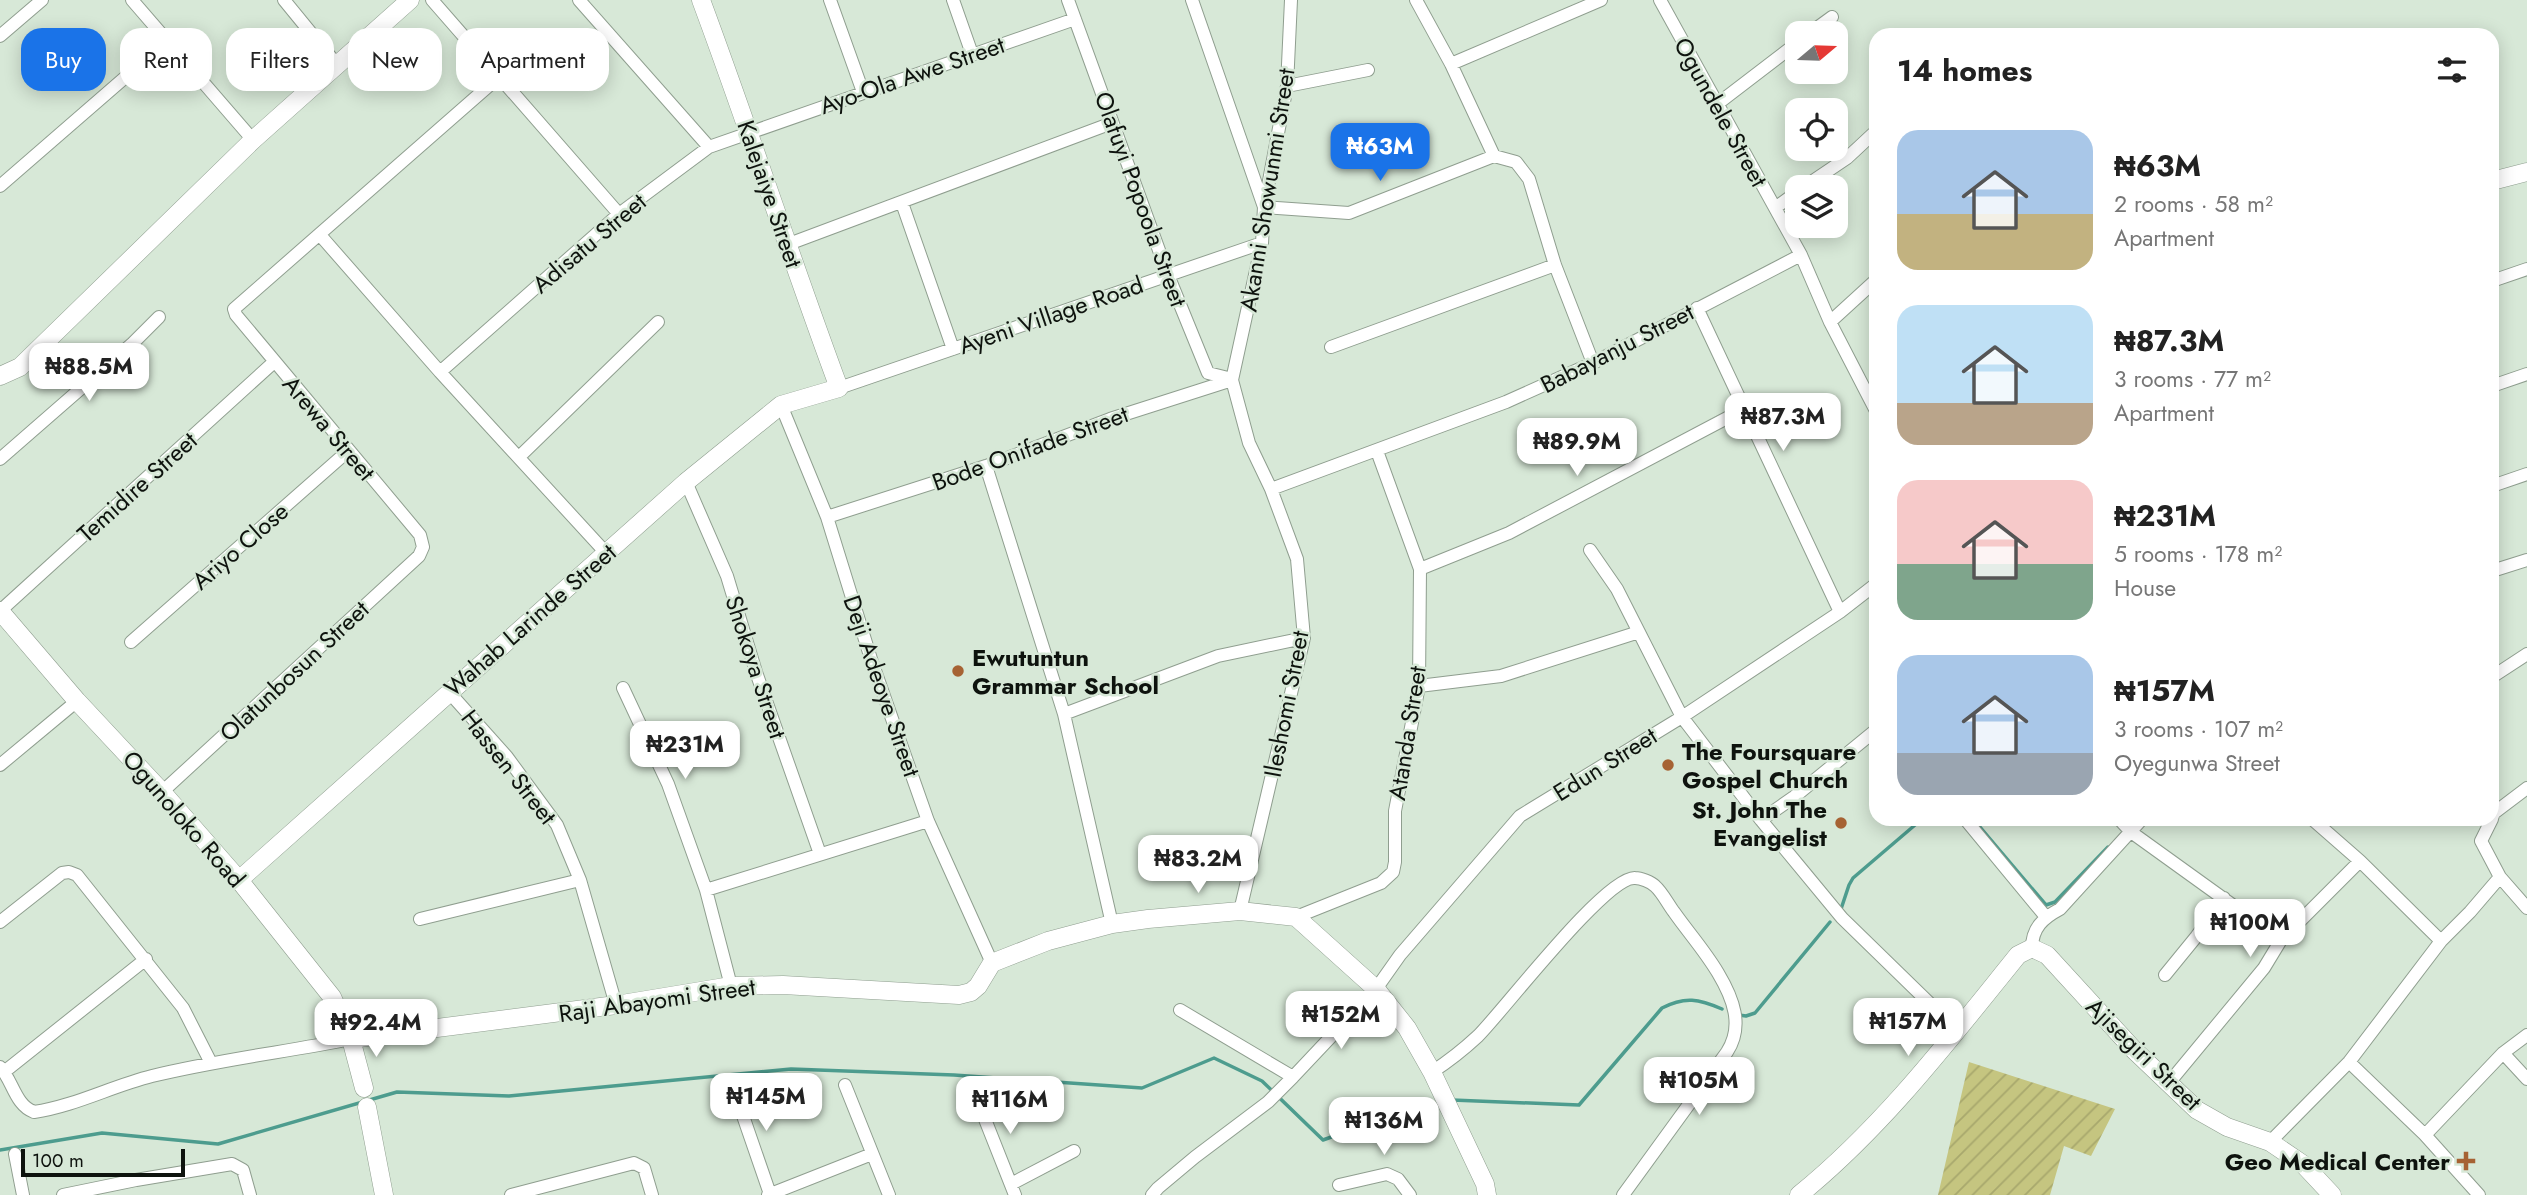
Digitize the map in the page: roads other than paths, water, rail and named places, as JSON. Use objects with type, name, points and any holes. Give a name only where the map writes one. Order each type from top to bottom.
[{"type":"street","points":[[0,36],[41,0]]},
{"type":"street","points":[[132,0],[156,28]]},
{"type":"street","points":[[284,0],[338,66]]},
{"type":"street","points":[[0,376],[20,367],[253,140],[410,0]]},
{"type":"street","points":[[432,0],[457,28]]},
{"type":"street","points":[[579,0],[709,147]]},
{"type":"street","name":"Kalejaiye Street","points":[[701,0],[839,388]]},
{"type":"street","points":[[830,0],[863,92]]},
{"type":"street","points":[[953,0],[972,54]]},
{"type":"street","name":"Olafuyi Popoola Street","points":[[1068,0],[1168,275],[1208,373],[1232,380]]},
{"type":"street","points":[[1192,0],[1265,207],[1349,213],[1494,156],[1516,162],[1529,179],[1555,265],[1593,363]]},
{"type":"street","name":"Akanni Showunmi Street","points":[[1232,380],[1262,243],[1265,207],[1287,86],[1291,0]]},
{"type":"street","points":[[1416,0],[1451,64],[1494,156]]},
{"type":"street","points":[[1451,64],[1601,0]]},
{"type":"street","name":"Ogundele Street","points":[[1660,0],[1801,255],[1830,322],[1869,397]]},
{"type":"street","points":[[1826,21],[1832,17]]},
{"type":"street","name":"Ayo-Ola Awe Street","points":[[749,131],[1075,19]]},
{"type":"street","points":[[1716,105],[1785,52]]},
{"type":"street","points":[[1287,86],[1368,70]]},
{"type":"street","points":[[0,186],[120,82]]},
{"type":"street","points":[[210,91],[253,140]]},
{"type":"street","points":[[483,91],[320,235],[440,372],[607,554]]},
{"type":"street","points":[[513,91],[619,214]]},
{"type":"street","points":[[786,245],[1112,123]]},
{"type":"street","name":"Adisatu Street","points":[[440,372],[619,214],[709,147],[749,131]]},
{"type":"street","points":[[1822,175],[1847,158],[1869,138]]},
{"type":"street","points":[[2499,179],[2527,172]]},
{"type":"street","points":[[1775,208],[1785,201]]},
{"type":"street","points":[[902,203],[953,349]]},
{"type":"street","name":"Arewa Street","points":[[320,235],[234,309],[274,362],[420,535],[423,547]]},
{"type":"street","name":"Ayeni Village Road","points":[[839,388],[1262,243]]},
{"type":"street","name":"Babayanju Street","points":[[1271,489],[1506,402],[1593,363],[1801,255]]},
{"type":"street","points":[[1331,347],[1555,265]]},
{"type":"street","points":[[2499,279],[2527,269]]},
{"type":"street","points":[[1830,322],[1869,286]]},
{"type":"street","points":[[1697,308],[1840,612]]},
{"type":"street","points":[[0,459],[133,343],[156,319]]},
{"type":"street","points":[[519,457],[658,322]]},
{"type":"street","name":"Temidire Street","points":[[0,611],[274,362]]},
{"type":"street","points":[[2499,384],[2527,374]]},
{"type":"street","name":"Bode Onifade Street","points":[[827,517],[986,466],[1110,419],[1232,380]]},
{"type":"street","name":"Ileshomi Street","points":[[1232,380],[1249,443],[1271,489],[1297,558],[1304,638],[1240,911]]},
{"type":"street","name":"Wahab Larinde Street","points":[[239,880],[448,691],[686,482],[781,405],[839,388]]},
{"type":"street","name":"Deji Adeoye Street","points":[[781,405],[827,517],[928,821],[992,963]]},
{"type":"street","points":[[1420,569],[1509,533],[1744,409]]},
{"type":"street","name":"Ariyo Close","points":[[131,642],[348,451]]},
{"type":"street","name":"Atanda Street","points":[[1296,917],[1381,883],[1393,872],[1395,862],[1395,811],[1419,686],[1420,569],[1377,451]]},
{"type":"street","points":[[986,466],[1063,714],[1112,924]]},
{"type":"street","points":[[2499,484],[2527,474]]},
{"type":"street","name":"Shokoya Street","points":[[686,482],[727,576],[756,672],[820,854]]},
{"type":"street","name":"Olatunbosun Street","points":[[162,792],[419,556],[423,547]]},
{"type":"street","points":[[1590,550],[1617,589],[1682,717],[1761,820],[1842,918],[1957,1030]]},
{"type":"street","points":[[2499,569],[2527,560]]},
{"type":"street","name":"Edun Street","points":[[1152,1195],[1195,1157],[1268,1102],[1293,1077],[1377,989],[1400,955],[1520,816],[1682,717],[1840,612],[1869,589]]},
{"type":"street","name":"Ogunoloko Road","points":[[0,611],[77,701],[239,880],[332,997],[351,1039],[364,1088]]},
{"type":"street","points":[[1419,686],[1501,676],[1639,632]]},
{"type":"street","points":[[1063,714],[1218,656],[1304,638]]},
{"type":"street","points":[[2499,672],[2527,654]]},
{"type":"street","points":[[623,688],[668,784],[706,890],[732,986]]},
{"type":"street","name":"Hassen Street","points":[[448,691],[507,757],[557,825],[580,880],[617,1006]]},
{"type":"street","points":[[0,765],[77,701]]},
{"type":"street","points":[[1761,820],[1794,797],[1869,736]]},
{"type":"street","points":[[2499,809],[2527,789]]},
{"type":"street","points":[[706,890],[928,821]]},
{"type":"street","points":[[1971,826],[2046,917]]},
{"type":"street","points":[[2125,826],[2281,940]]},
{"type":"street","points":[[1799,1195],[1848,1152],[1957,1030],[2018,955],[2032,948],[2032,935],[2046,917],[2060,909],[2136,826]]},
{"type":"street","points":[[2320,826],[2360,861],[2441,941]]},
{"type":"street","points":[[2488,826],[2481,841],[2500,877],[2527,908]]},
{"type":"street","points":[[2168,1084],[2264,968],[2281,940],[2360,861]]},
{"type":"street","points":[[0,922],[62,873],[77,875],[183,1008],[211,1063]]},
{"type":"street","points":[[1432,1073],[1479,1035],[1560,942],[1616,885],[1628,878],[1638,877],[1655,886],[1717,972],[1732,1000],[1737,1025],[1735,1041],[1623,1195]]},
{"type":"street","points":[[2270,1143],[2349,1062],[2441,941],[2500,877]]},
{"type":"street","points":[[420,919],[580,880]]},
{"type":"street","points":[[2165,975],[2224,898]]},
{"type":"street","points":[[992,963],[1048,941],[1112,924],[1240,911],[1296,917],[1377,989],[1407,1028],[1432,1073],[1485,1184],[1487,1195]]},
{"type":"street","name":"Ajisegiri Street","points":[[2032,948],[2047,955],[2168,1084],[2197,1110],[2227,1127],[2270,1143],[2304,1166],[2332,1195]]},
{"type":"street","points":[[146,959],[2,1069],[26,1109],[34,1112],[92,1097],[151,1076],[211,1063],[351,1039]]},
{"type":"street","name":"Raji Abayomi Street","points":[[351,1039],[617,1006],[732,986],[783,985],[958,995],[971,992],[978,986],[992,963]]},
{"type":"street","points":[[1180,1010],[1293,1077]]},
{"type":"street","points":[[2426,1135],[2503,1053],[2527,1034]]},
{"type":"street","points":[[2503,1053],[2527,1079]]},
{"type":"street","points":[[2349,1062],[2426,1135],[2479,1195]]},
{"type":"street","points":[[732,1081],[769,1195],[872,1154]]},
{"type":"street","points":[[845,1085],[889,1195]]},
{"type":"street","points":[[364,1088],[384,1195]]},
{"type":"street","points":[[973,1089],[1013,1190],[1074,1151]]},
{"type":"street","points":[[15,1154],[23,1195]]},
{"type":"street","points":[[511,1195],[634,1163],[644,1168],[652,1195]]},
{"type":"street","points":[[63,1195],[232,1164],[243,1170],[250,1195]]},
{"type":"street","points":[[1339,1185],[1387,1174],[1398,1179],[1410,1195]]},
{"type":"waterway","points":[[1841,909],[1853,878],[1914,826]]},
{"type":"waterway","points":[[1979,826],[2046,905],[2055,902],[2108,847]]},
{"type":"waterway","points":[[1739,1015],[1755,1013],[1830,922]]},
{"type":"waterway","points":[[1452,1100],[1579,1105],[1662,1008],[1692,1000],[1722,1009]]},
{"type":"waterway","points":[[0,1150],[102,1133],[218,1144],[397,1092],[509,1096],[791,1069],[954,1075],[1142,1088],[1214,1058],[1262,1081],[1323,1140],[1431,1101]]},
{"type":"place","name":"Ewutuntun Grammar School","points":[[958,671]]},
{"type":"place","name":"The Foursquare Gospel Church","points":[[1668,765]]},
{"type":"place","name":"St. John The Evangelist","points":[[1841,823]]},
{"type":"place","name":"Geo Medical Center","points":[[2466,1161]]}]
